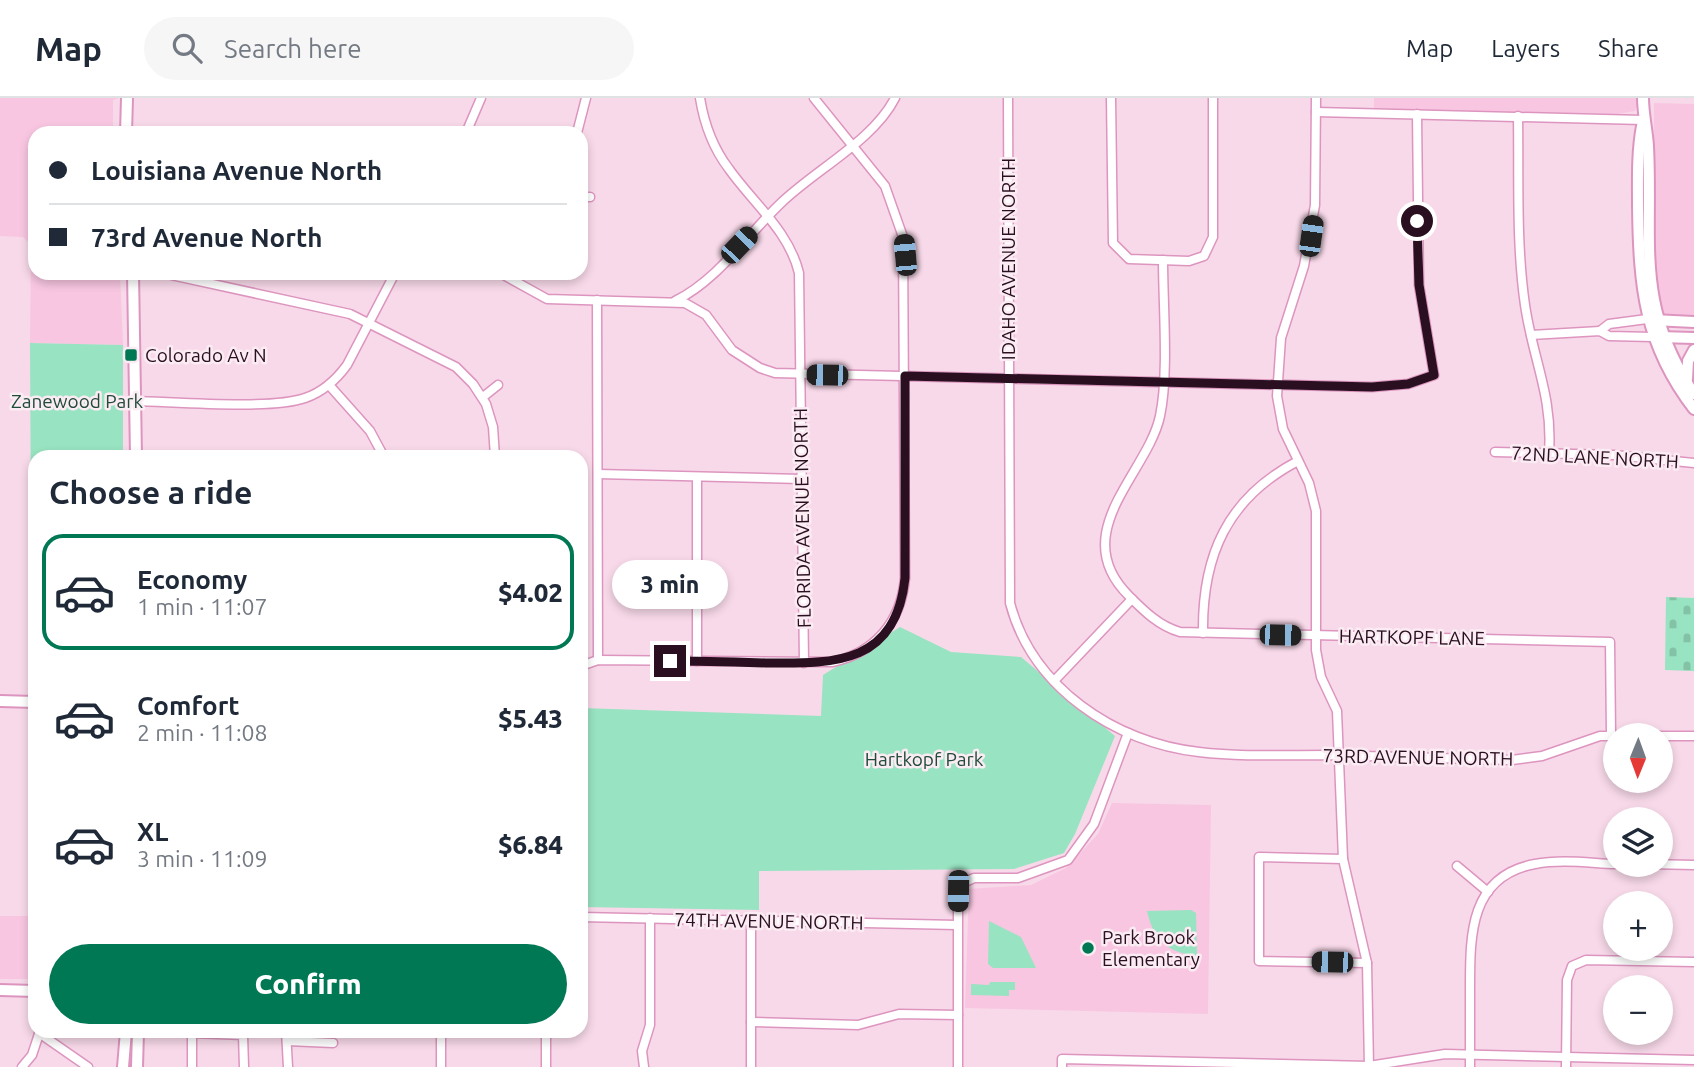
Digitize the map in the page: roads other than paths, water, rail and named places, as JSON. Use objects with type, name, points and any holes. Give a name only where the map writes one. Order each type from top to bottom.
[{"type":"street","points":[[126,126],[127,98]]},
{"type":"street","points":[[469,126],[481,98]]},
{"type":"street","points":[[579,126],[586,98]]},
{"type":"street","name":"FLORIDA AVENUE NORTH","points":[[700,98],[716,149],[727,167],[789,245],[799,273],[804,663]]},
{"type":"street","points":[[588,664],[598,660],[804,663],[847,659],[873,644],[884,634],[900,608],[905,578],[905,255],[901,228],[885,186],[814,98]]},
{"type":"street","points":[[673,301],[701,285],[767,217],[875,126],[895,98]]},
{"type":"street","name":"IDAHO AVENUE NORTH","points":[[1008,98],[1010,603],[1023,642],[1054,681],[1091,712],[1140,737]]},
{"type":"street","points":[[1111,98],[1113,243],[1129,259],[1163,261],[1197,260],[1212,245],[1213,98]]},
{"type":"street","points":[[1316,98],[1315,194],[1311,236],[1281,338],[1277,384],[1283,429],[1309,483],[1316,511],[1317,664],[1337,710],[1343,859],[1367,963],[1368,1067]]},
{"type":"street","points":[[1643,98],[1643,120],[1638,148],[1639,260],[1652,320],[1671,376],[1694,409]]},
{"type":"street","points":[[1316,112],[1643,120]]},
{"type":"street","points":[[513,280],[547,299],[685,303],[706,315],[721,338],[745,360],[775,373],[1372,387],[1408,384],[1434,375],[1419,285],[1417,114]]},
{"type":"street","points":[[1518,116],[1522,279],[1531,335],[1550,410],[1549,453]]},
{"type":"street","name":"HARTKOPF LANE","points":[[1163,261],[1162,382],[1157,427],[1123,486],[1109,523],[1107,542],[1110,569],[1116,581],[1132,599],[1170,629],[1203,633],[1610,642],[1611,723]]},
{"type":"street","points":[[132,280],[136,450]]},
{"type":"street","points":[[194,280],[338,311],[369,323],[456,367],[483,397],[491,415],[494,450]]},
{"type":"street","points":[[136,401],[290,402],[329,385],[347,365],[391,280]]},
{"type":"street","points":[[597,300],[598,660]]},
{"type":"street","points":[[1600,331],[1609,324],[1652,320],[1694,322]]},
{"type":"street","points":[[1531,335],[1600,331],[1609,336],[1694,338]]},
{"type":"street","points":[[1658,337],[1691,389]]},
{"type":"street","points":[[1691,389],[1686,369],[1694,350]]},
{"type":"street","points":[[329,385],[370,431],[380,450]]},
{"type":"street","points":[[483,397],[498,385]]},
{"type":"street","name":"72ND LANE NORTH","points":[[1495,452],[1614,455],[1694,463]]},
{"type":"street","points":[[1203,633],[1209,565],[1227,524],[1254,491],[1298,461]]},
{"type":"street","points":[[598,474],[801,479]]},
{"type":"street","points":[[696,477],[697,661]]},
{"type":"street","points":[[1054,681],[1132,599]]},
{"type":"street","points":[[0,701],[28,702]]},
{"type":"street","points":[[958,1067],[958,891],[963,883],[974,878],[1018,878],[1068,860],[1094,824],[1128,733]]},
{"type":"street","name":"73RD AVENUE NORTH","points":[[1673,735],[1694,736]]},
{"type":"street","name":"73RD AVENUE NORTH","points":[[1140,737],[1198,752],[1527,759],[1603,736]]},
{"type":"street","points":[[1343,859],[1259,857],[1259,961],[1367,963]]},
{"type":"street","points":[[1470,1067],[1471,928],[1488,892],[1510,874],[1536,864],[1603,864]]},
{"type":"street","points":[[1673,865],[1694,865]]},
{"type":"street","points":[[1457,866],[1488,892]]},
{"type":"street","name":"74TH AVENUE NORTH","points":[[588,917],[957,925]]},
{"type":"street","points":[[643,1067],[642,1051],[650,1025],[650,918]]},
{"type":"street","points":[[751,921],[751,1067]]},
{"type":"street","points":[[1566,1067],[1567,980],[1572,966],[1586,960],[1694,962]]},
{"type":"street","points":[[0,990],[28,991]]},
{"type":"street","points":[[751,1022],[859,1025],[900,1014],[958,1015]]},
{"type":"street","points":[[22,1067],[32,1055],[38,1038]]},
{"type":"street","points":[[48,1038],[88,1067]]},
{"type":"street","points":[[123,1067],[125,1038]]},
{"type":"street","points":[[137,1067],[138,1038]]},
{"type":"street","points":[[192,1067],[193,1038]]},
{"type":"street","points":[[243,1038],[244,1067]]},
{"type":"street","points":[[287,1038],[288,1067]]},
{"type":"street","points":[[441,1038],[441,1067]]},
{"type":"street","points":[[546,1038],[546,1067]]},
{"type":"street","points":[[287,1041],[333,1043]]},
{"type":"street","points":[[1062,1063],[1368,1067],[1391,1065],[1431,1055],[1694,1060]]},
{"type":"place","name":"Colorado Av N","points":[[131,355]]},
{"type":"place","name":"Park Brook Elementary","points":[[1088,948]]},
{"type":"park label","name":"Zanewood Park","points":[[77,401]]},
{"type":"park label","name":"Hartkopf Park","points":[[924,759]]}]
